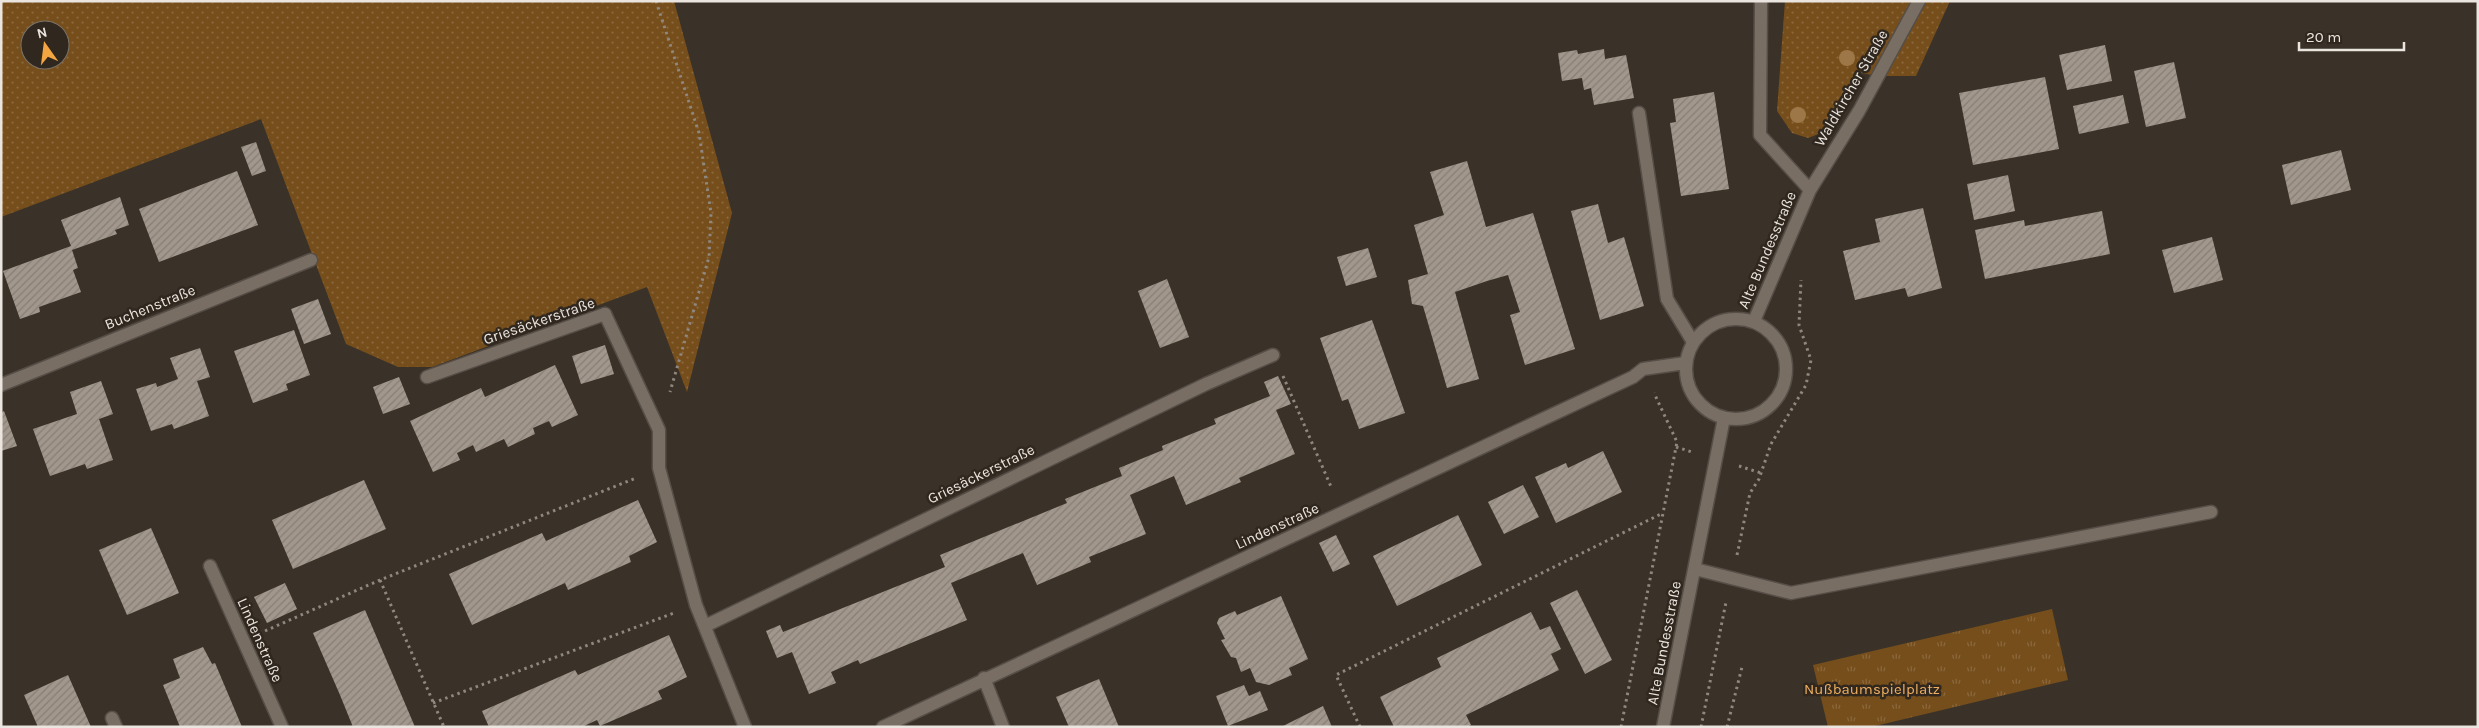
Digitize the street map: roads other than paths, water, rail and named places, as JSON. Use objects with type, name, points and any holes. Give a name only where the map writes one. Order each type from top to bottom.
[{"type":"street","name":"Alte Bundesstraße","points":[[1754,322],[1810,190],[1760,135],[1761,1]]},
{"type":"street","name":"Waldkircher Straße","points":[[1810,190],[1859,111],[1919,1]]},
{"type":"street","points":[[1639,113],[1666,299],[1693,342]]},
{"type":"street","name":"Buchenstraße","points":[[1,385],[310,260]]},
{"type":"street","name":"Griesäckerstraße","points":[[427,377],[605,314],[658,430],[660,468],[696,605],[745,727]]},
{"type":"street","name":"Alte Bundesstraße","points":[[1663,727],[1724,418],[1741,419],[1757,414],[1771,405],[1781,392],[1786,376],[1786,359],[1780,343],[1769,330],[1754,322],[1731,318],[1709,325],[1693,342],[1685,364]]},
{"type":"street","name":"Griesäckerstraße","points":[[704,626],[1198,388],[1273,355]]},
{"type":"street","points":[[1685,364],[1689,387],[1702,407],[1724,418]]},
{"type":"street","name":"Lindenstraße","points":[[883,727],[984,678],[1343,514],[1633,377],[1643,369],[1685,364]]},
{"type":"street","points":[[1695,569],[1731,580],[1792,593],[2211,512]]},
{"type":"street","name":"Lindenstraße","points":[[210,566],[282,727]]},
{"type":"street","points":[[984,678],[1003,727]]},
{"type":"park label","name":"Nußbaumspielplatz","points":[[1872,689]]}]
